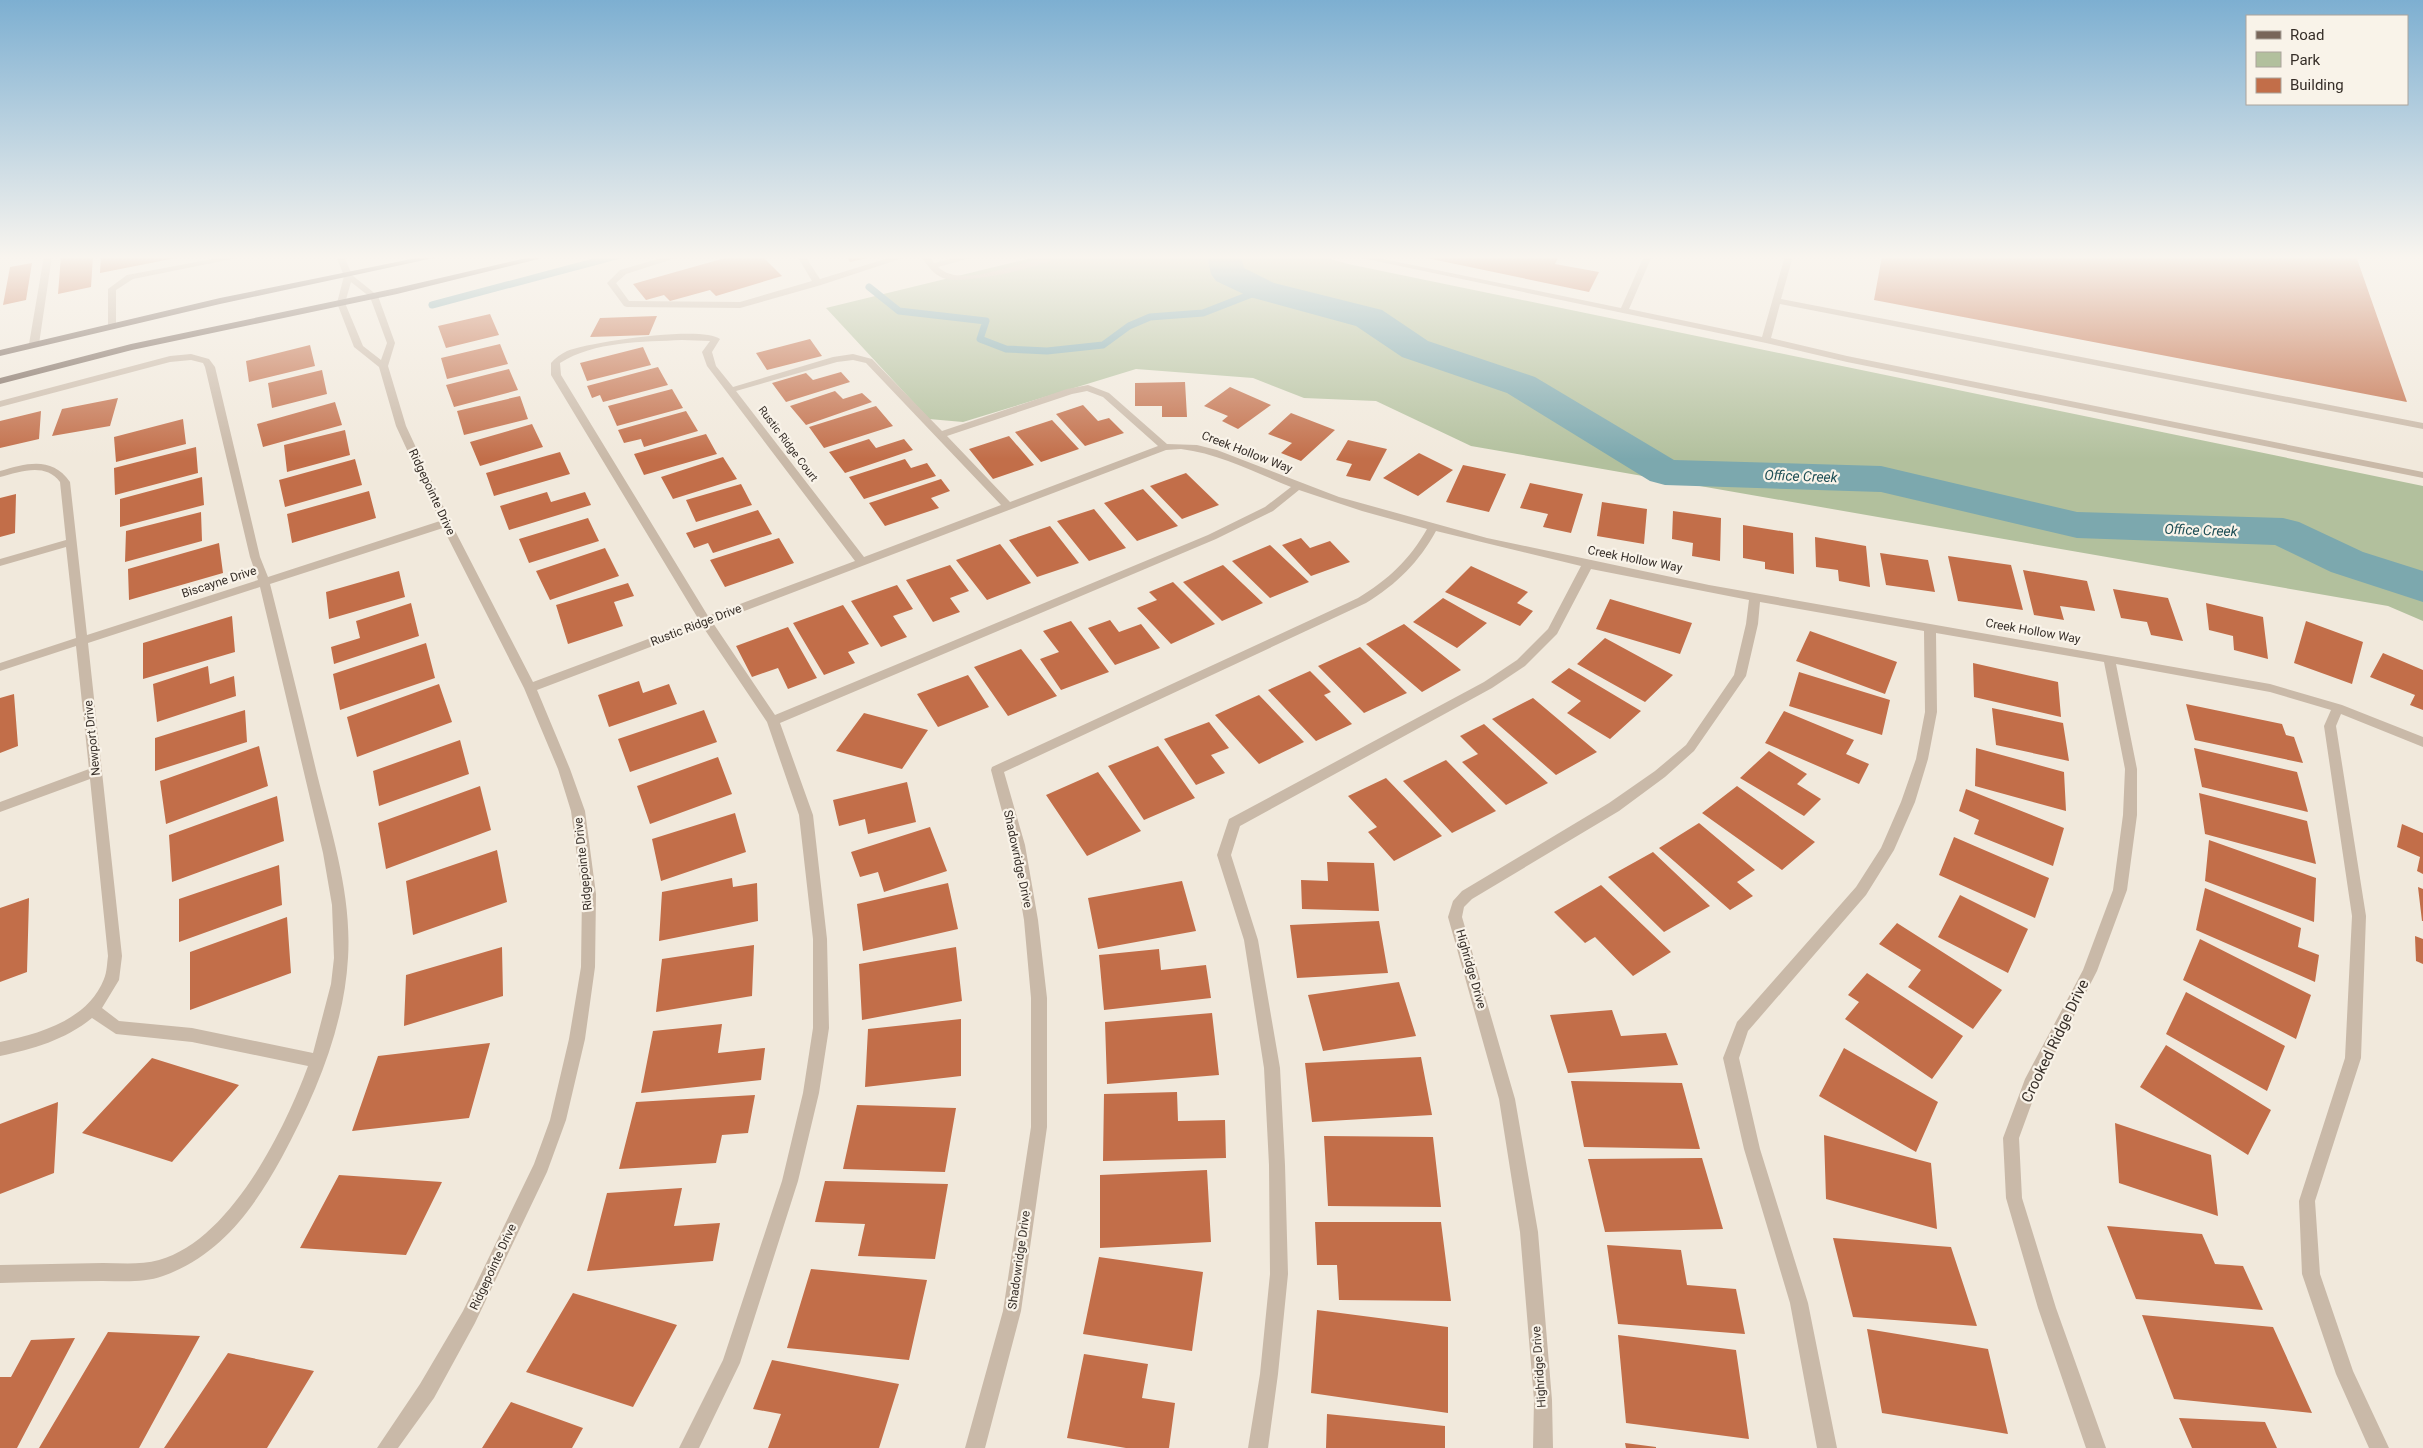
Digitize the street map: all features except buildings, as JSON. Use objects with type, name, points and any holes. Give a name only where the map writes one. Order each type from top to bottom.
[{"type":"main road","points":[[0,353],[119,324]]},
{"type":"main road","points":[[0,381],[132,347],[243,324]]},
{"type":"street","points":[[34,344],[37,324]]},
{"type":"street","points":[[349,324],[359,347],[384,366],[391,343],[384,324]]},
{"type":"street","points":[[1686,324],[1847,359],[2423,475]]},
{"type":"street","points":[[1766,340],[1771,324]]},
{"type":"street","points":[[1894,324],[2423,426]]},
{"type":"street","name":"Rustic Ridge Court","points":[[706,622],[556,376],[554,368],[557,362],[564,356],[595,346],[676,337],[698,336],[716,339],[707,352],[712,366],[862,562]]},
{"type":"street","points":[[0,404],[170,359],[191,356],[206,361],[210,367],[255,557],[264,582],[337,881],[341,948],[338,984],[316,1061],[289,1129],[263,1175],[238,1212],[222,1231],[203,1247],[176,1262],[145,1271],[0,1274]]},
{"type":"street","points":[[731,390],[836,358],[861,358],[868,361],[1008,506]]},
{"type":"street","name":"Ridgepointe Drive","points":[[384,366],[401,426],[446,523],[530,688],[564,769],[579,820],[589,894],[588,958],[577,1039],[558,1120],[541,1166],[469,1317],[427,1391],[387,1448]]},
{"type":"street","points":[[941,435],[1070,391],[1088,388],[1106,395],[1165,447]]},
{"type":"street","name":"Creek Hollow Way","points":[[862,562],[1165,447],[1192,446],[1298,486],[1433,528],[1588,564],[1755,596],[2270,688],[2338,708],[2423,742]]},
{"type":"street","name":"Newport Drive","points":[[0,474],[20,469],[48,467],[61,474],[65,482],[115,956],[111,983],[92,1010],[66,1029],[31,1043],[0,1049]]},
{"type":"street","points":[[772,721],[1235,527],[1269,509],[1298,486]]},
{"type":"street","name":"Biscayne Drive","points":[[0,667],[446,523]]},
{"type":"street","name":"Shadowridge Drive","points":[[975,1448],[1012,1311],[1039,1127],[1039,998],[1031,920],[1018,845],[997,770],[1379,592],[1401,575],[1421,552],[1433,528]]},
{"type":"street","points":[[0,563],[71,542]]},
{"type":"street","name":"Rustic Ridge Drive","points":[[530,688],[862,562]]},
{"type":"street","points":[[1258,1448],[1269,1374],[1279,1274],[1277,1165],[1272,1068],[1251,940],[1224,855],[1228,838],[1234,823],[1245,816],[1488,686],[1521,663],[1553,631],[1588,564]]},
{"type":"street","name":"Highridge Drive","points":[[1543,1448],[1543,1400],[1529,1232],[1507,1100],[1455,917],[1458,905],[1467,895],[1614,807],[1660,774],[1690,748],[1740,676],[1752,624],[1755,596]]},
{"type":"street","points":[[689,1448],[731,1363],[770,1249],[790,1181],[811,1093],[821,1028],[820,939],[814,864],[806,815],[772,721],[706,622]]},
{"type":"street","points":[[1827,1448],[1799,1303],[1752,1149],[1731,1058],[1742,1027],[1861,891],[1887,850],[1908,802],[1922,759],[1931,712],[1930,627]]},
{"type":"street","name":"Crooked Ridge Drive","points":[[2096,1448],[2047,1308],[2014,1198],[2011,1138],[2031,1084],[2090,971],[2120,890],[2130,815],[2131,768],[2109,658]]},
{"type":"street","points":[[2338,708],[2330,726],[2359,916],[2353,1058],[2306,1201],[2310,1274],[2345,1374],[2379,1448]]},
{"type":"street","points":[[0,807],[95,772]]},
{"type":"street","points":[[92,1010],[116,1027],[192,1035],[316,1061]]},
{"type":"green space","points":[[840,324],[1636,324],[2423,486],[2423,621],[2388,606],[1471,446],[1376,401],[1304,398],[1253,378],[1136,369],[963,422],[929,419]]},
{"type":"waterway","points":[[985,324],[980,339],[1006,349],[1047,351],[1103,345],[1135,324]]},
{"type":"waterway","name":"Office Creek","points":[[1377,324],[1415,349],[1521,385],[1665,472],[1881,479],[2077,525],[2283,532],[2347,562],[2423,587]]}]
